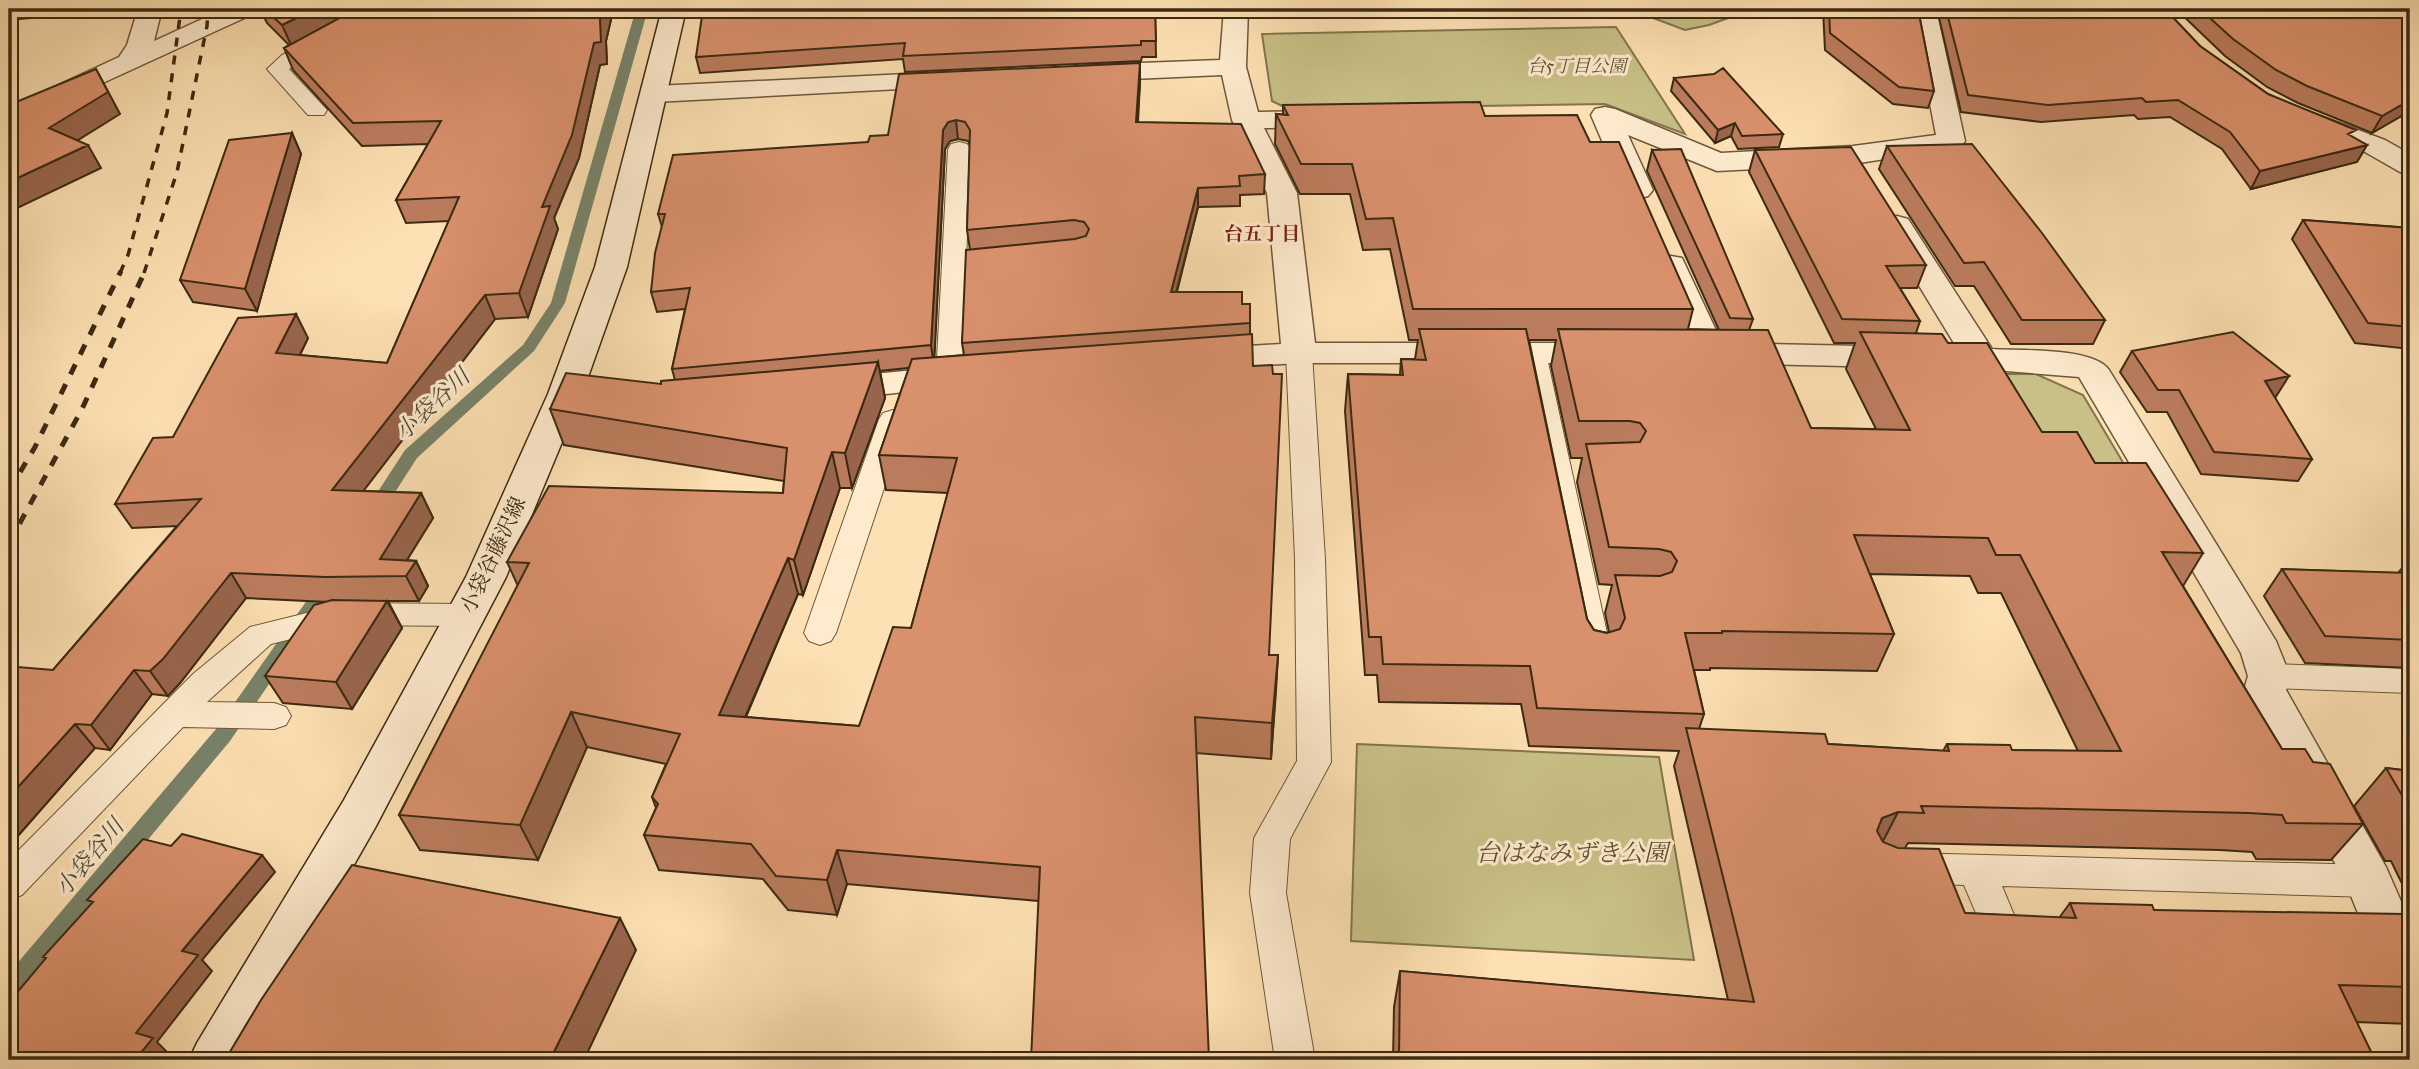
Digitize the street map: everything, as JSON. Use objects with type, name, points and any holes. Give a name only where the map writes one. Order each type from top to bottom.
[{"type":"street","points":[[130,61],[144,34],[150,9]]},
{"type":"street","points":[[9,118],[244,9]]},
{"type":"street","name":"小袋谷藤沢線","points":[[215,1060],[360,813],[486,577],[565,394],[611,267],[674,9]]},
{"type":"street","points":[[1236,9],[1233,67],[1246,120],[1282,193],[1299,353]]},
{"type":"street","points":[[1924,9],[1951,141],[1867,177],[1717,162],[1592,115],[1655,228],[1696,353],[1981,359],[2077,365],[2092,370],[2261,652],[2269,676],[2265,690],[2369,881],[2410,981]]},
{"type":"street","points":[[1068,75],[1233,67]]},
{"type":"street","points":[[655,94],[971,79]]},
{"type":"street","points":[[2282,108],[2375,146],[2410,166]]},
{"type":"street","points":[[1246,120],[1357,118]]},
{"type":"street","points":[[1867,177],[1981,359]]},
{"type":"street","points":[[1175,361],[1299,353],[1642,353]]},
{"type":"street","points":[[799,392],[988,375]]},
{"type":"street","points":[[565,394],[603,397]]},
{"type":"lane","points":[[316,110],[277,69],[289,59],[356,24],[358,18],[346,9]]},
{"type":"lane","points":[[949,378],[958,149]]},
{"type":"lane","points":[[954,262],[981,259]]},
{"type":"lane","points":[[1295,1060],[1268,893],[1272,838],[1314,762],[1310,559],[1299,353]]},
{"type":"lane","points":[[1533,353],[1570,470],[1597,598],[1596,656]]},
{"type":"lane","points":[[820,634],[905,382]]},
{"type":"lane","points":[[9,884],[205,682],[261,635],[347,614],[465,615]]},
{"type":"lane","points":[[2269,676],[2410,681]]},
{"type":"lane","points":[[174,714],[274,716]]},
{"type":"lane","points":[[1880,867],[2369,881]]},
{"type":"lane","points":[[1978,871],[2000,927]]},
{"type":"green space","points":[[1629,9],[1753,9],[1709,25],[1685,30]]},
{"type":"green space","name":"台5丁目公園","points":[[1616,27],[1685,134],[1605,104],[1288,109],[1272,101],[1262,34]]},
{"type":"green space","points":[[2006,374],[2036,374],[2083,395],[2137,486],[2072,485]]},
{"type":"green space","name":"台はなみずき公園","points":[[1357,744],[1659,757],[1694,960],[1351,941]]},
{"type":"building","points":[[264,9],[315,9],[282,25]]},
{"type":"building","points":[[356,9],[602,9],[601,42],[594,43],[572,135],[542,207],[550,206],[519,293],[485,295],[332,490],[421,493],[380,559],[416,561],[406,576],[325,577],[231,573],[163,659],[150,671],[134,670],[91,725],[75,724],[9,797],[9,678],[18,667],[53,670],[201,499],[115,504],[153,438],[173,437],[238,318],[296,314],[276,353],[387,363],[459,197],[396,200],[441,121],[353,123],[284,48]]},
{"type":"building","points":[[703,9],[1155,9],[1156,41],[1141,41],[1141,45],[903,56],[905,43],[696,57]]},
{"type":"building","points":[[1829,9],[1918,9],[1934,91],[1899,87],[1830,33]]},
{"type":"building","points":[[1946,9],[2165,9],[2200,46],[2268,94],[2356,130],[2348,134],[2367,145],[2260,171],[2230,132],[2178,100],[2146,102],[2142,98],[2048,105],[1968,95]]},
{"type":"building","points":[[2200,9],[2410,9],[2410,100],[2382,116],[2307,86],[2276,70],[2233,39]]},
{"type":"building","points":[[1140,63],[1136,122],[1241,124],[1265,174],[1239,176],[1240,186],[1198,188],[1171,292],[1242,292],[1242,304],[1250,304],[1250,323],[962,343],[966,250],[1075,239],[1086,236],[1089,229],[1084,222],[1074,220],[967,230],[970,130],[965,122],[956,120],[948,122],[943,130],[931,345],[672,369],[690,288],[651,292],[655,253],[665,214],[658,214],[673,155],[868,142],[870,136],[888,135],[899,74]]},
{"type":"building","points":[[1723,68],[1783,134],[1742,136],[1735,123],[1718,130],[1674,78],[1714,74]]},
{"type":"building","points":[[96,69],[108,92],[49,128],[88,145],[9,182],[9,105]]},
{"type":"building","points":[[1480,102],[1485,116],[1577,115],[1590,142],[1619,142],[1693,309],[1413,309],[1393,218],[1366,219],[1352,164],[1301,164],[1276,114],[1288,115],[1283,105]]},
{"type":"building","points":[[292,133],[245,289],[180,280],[229,140]]},
{"type":"building","points":[[1972,144],[2042,233],[2105,320],[2022,320],[1984,262],[1964,263],[1887,146]]},
{"type":"building","points":[[1851,147],[1926,265],[1886,266],[1920,321],[1842,319],[1755,150]]},
{"type":"building","points":[[1681,149],[1753,319],[1730,318],[1652,150]]},
{"type":"building","points":[[2303,220],[2410,228],[2410,327],[2368,323]]},
{"type":"building","points":[[1419,329],[1526,329],[1587,619],[1594,630],[1607,633],[1620,629],[1625,618],[1615,575],[1660,576],[1672,572],[1677,561],[1671,552],[1659,549],[1609,547],[1586,444],[1640,442],[1646,431],[1640,423],[1630,421],[1579,421],[1558,329],[1768,330],[1811,428],[1910,430],[1860,332],[1942,334],[1948,343],[1987,343],[2042,432],[2077,432],[2095,463],[2146,463],[2203,553],[2162,552],[2282,749],[2305,749],[2313,762],[2330,764],[2363,824],[2286,823],[2282,815],[2249,813],[1921,806],[1924,813],[1898,812],[1882,818],[1877,831],[1883,842],[1898,848],[1939,849],[1965,913],[2076,918],[2070,903],[2152,905],[2154,910],[2405,914],[2410,926],[2410,987],[2339,985],[2375,1060],[1399,1060],[1400,971],[1754,1002],[1686,728],[1825,734],[1828,744],[1949,751],[1947,744],[2010,745],[2012,750],[2121,751],[2020,555],[1996,555],[1988,538],[1854,535],[1894,634],[1722,631],[1685,633],[1704,714],[1537,708],[1530,666],[1383,664],[1381,637],[1369,637],[1348,374],[1403,375],[1401,359],[1426,360]]},
{"type":"building","points":[[2233,332],[2289,376],[2265,381],[2312,459],[2214,452],[2179,390],[2158,390],[2132,351]]},
{"type":"building","points":[[1252,334],[1253,366],[1272,365],[1273,374],[1282,374],[1269,655],[1278,655],[1272,723],[1195,717],[1209,1060],[1031,1060],[1040,867],[837,850],[827,880],[776,876],[751,844],[644,835],[658,804],[652,797],[680,734],[571,712],[520,825],[399,815],[529,563],[507,562],[549,486],[783,493],[787,448],[550,409],[566,373],[661,384],[661,381],[878,362],[845,453],[832,452],[794,560],[788,558],[719,715],[859,726],[893,627],[911,628],[957,458],[879,455],[912,359]]},
{"type":"building","points":[[2403,567],[2410,567],[2410,640],[2325,636],[2282,569],[2408,573]]},
{"type":"building","points":[[332,600],[387,601],[336,682],[265,676],[314,605]]},
{"type":"building","points":[[2386,768],[2410,771],[2410,809]]},
{"type":"building","points":[[182,834],[262,855],[182,951],[198,955],[136,1033],[153,1038],[135,1060],[9,1060],[9,1002],[46,958],[43,957],[93,902],[87,900],[143,839],[171,846]]},
{"type":"building","points":[[352,865],[620,918],[550,1060],[225,1060],[261,1000]]},
{"type":"waterway","name":"小袋谷川","points":[[375,510],[411,454],[529,348],[558,303],[642,9]]},
{"type":"waterway","name":"小袋谷川","points":[[9,990],[223,735],[328,584]]},
{"type":"railway","points":[[120,273],[128,255],[167,113],[181,9]]},
{"type":"railway","points":[[144,273],[177,172],[207,26],[208,9]]},
{"type":"railway","points":[[9,491],[35,447],[121,271]]},
{"type":"railway","points":[[9,543],[82,409],[145,271]]},
{"type":"district","name":"台五丁目","points":[[1262,233]]}]
